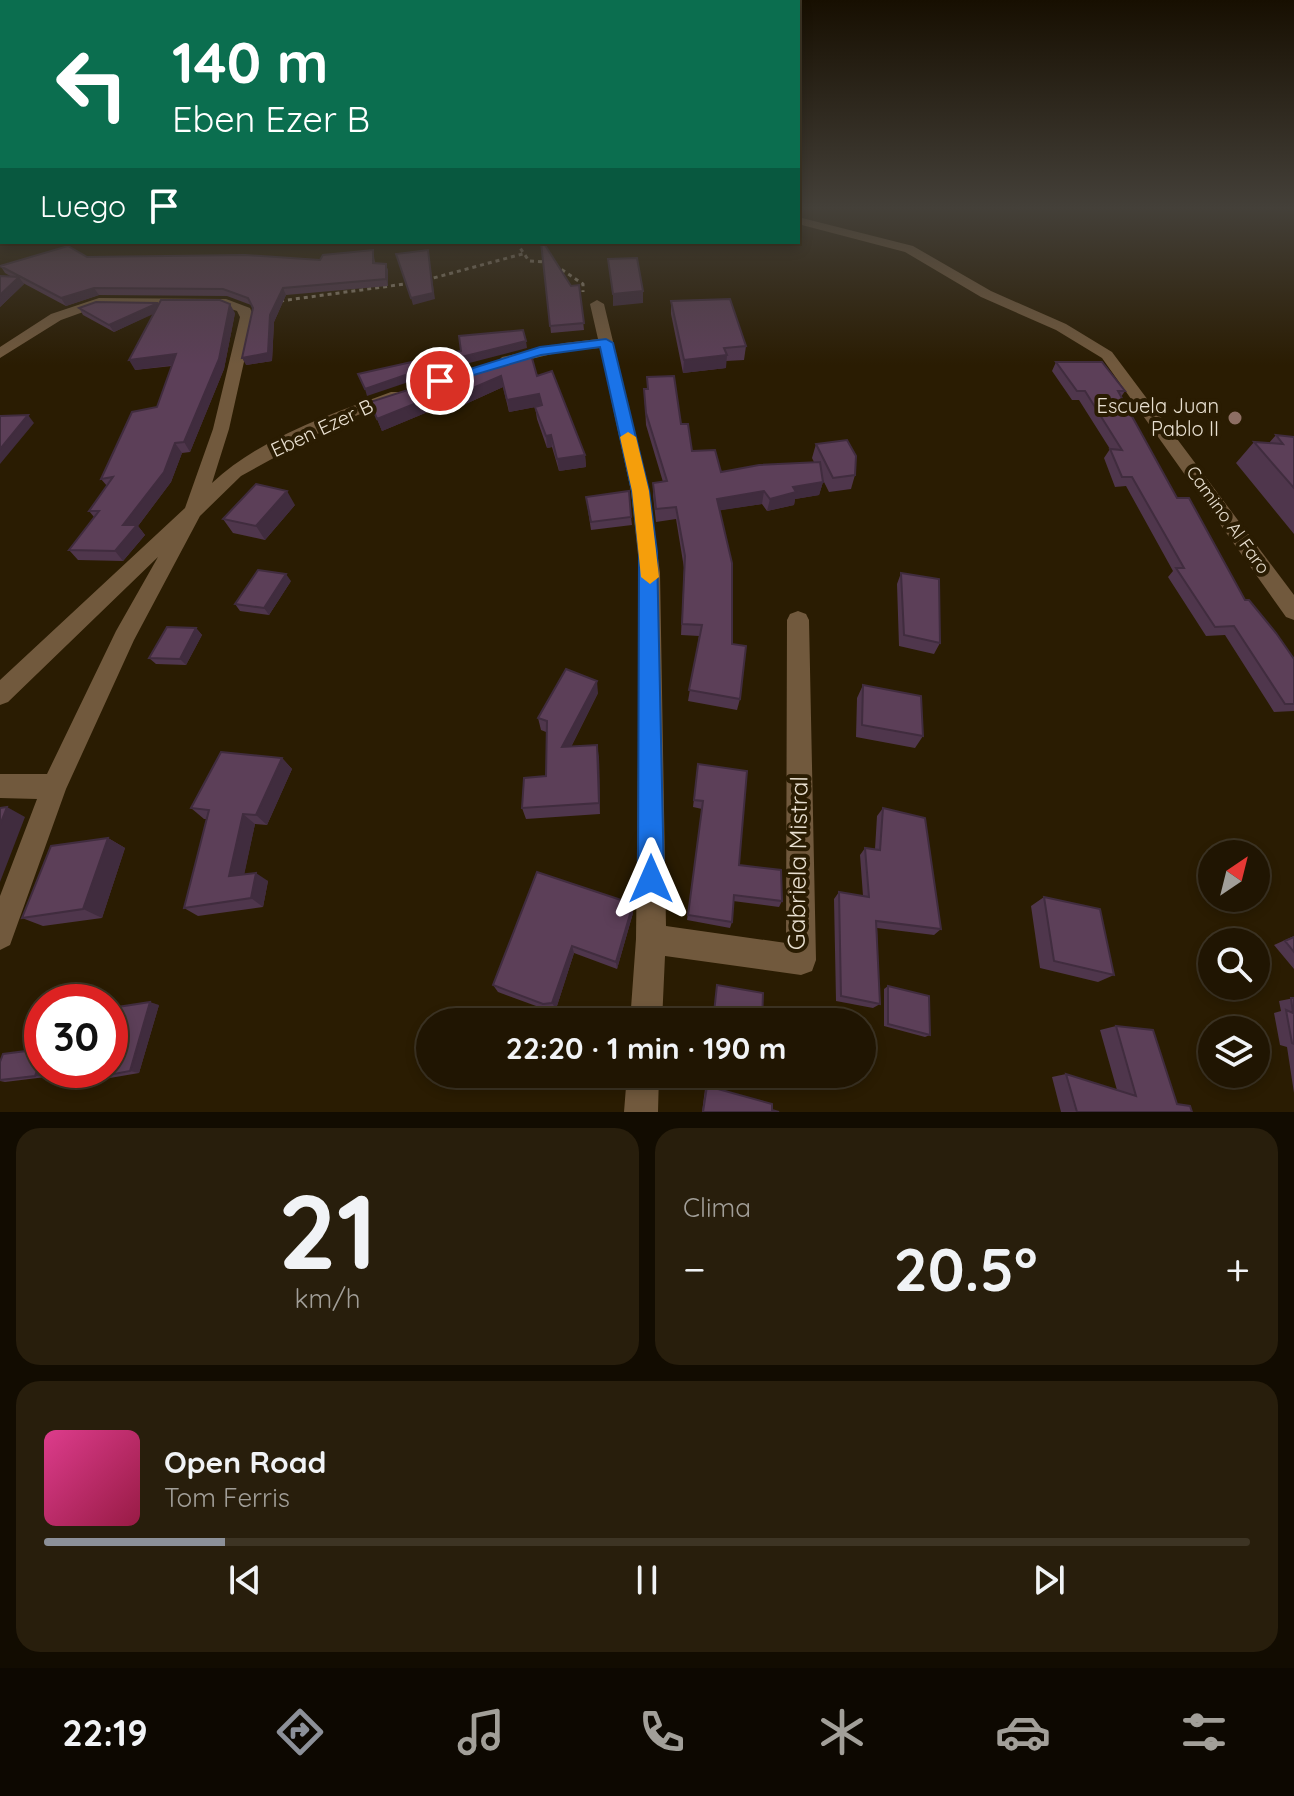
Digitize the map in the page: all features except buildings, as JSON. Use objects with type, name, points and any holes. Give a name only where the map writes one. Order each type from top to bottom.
[{"type":"street","name":"Camino Al Faro","points":[[929,261],[986,294],[1061,327],[1107,355],[1294,611]]},
{"type":"street","points":[[0,354],[56,317],[88,304],[121,299],[235,305]]},
{"type":"street","points":[[597,304],[640,491],[650,573],[651,939],[647,1008]]},
{"type":"street","name":"Eben Ezer B","points":[[0,935],[54,787],[124,637],[194,510],[221,429],[247,317],[235,305]]},
{"type":"street","points":[[491,365],[540,351],[606,343]]},
{"type":"street","name":"Eben Ezer B","points":[[0,695],[235,472],[297,436],[354,409],[411,390]]},
{"type":"street","name":"Gabriela Mistral","points":[[651,939],[801,960],[798,620]]},
{"type":"street","points":[[0,786],[54,787]]},
{"type":"street","points":[[641,1112],[642,1088]]},
{"type":"path","points":[[235,305],[411,283],[496,261]]},
{"type":"path","points":[[529,261],[552,263],[583,284],[583,298],[597,304]]},
{"type":"slow traffic","points":[[628,437],[640,491],[650,577]]},
{"type":"place","name":"Escuela Juan Pablo II","points":[[1235,418]]},
{"type":"route","points":[[440,381],[540,351],[606,343],[640,491],[650,573],[651,879]]}]
